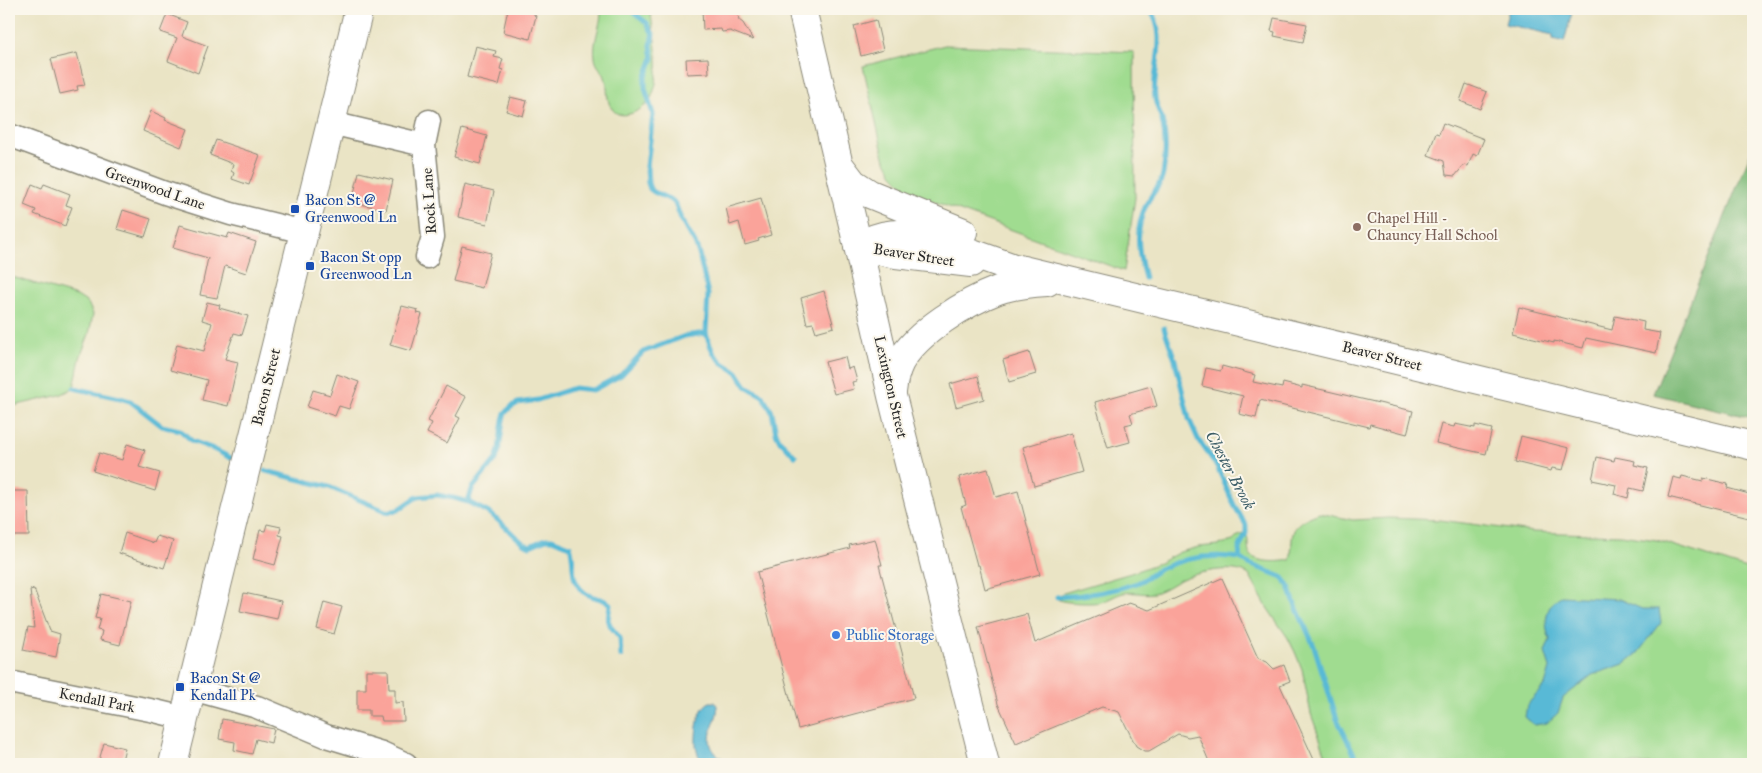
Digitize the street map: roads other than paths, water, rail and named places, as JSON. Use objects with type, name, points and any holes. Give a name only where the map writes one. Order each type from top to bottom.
[{"type":"main road","name":"Bacon Street","points":[[173,764],[359,9]]},
{"type":"main road","name":"Lexington Street","points":[[802,9],[892,396],[985,764]]},
{"type":"main road","points":[[840,166],[853,183],[870,194],[1111,291]]},
{"type":"main road","name":"Beaver Street","points":[[858,246],[878,236],[914,234],[944,242],[1011,267],[1753,446]]},
{"type":"main road","points":[[892,396],[893,382],[899,364],[911,346],[932,328],[963,307],[986,295],[1010,287],[1045,282],[1078,283]]},
{"type":"street","name":"Rock Lane","points":[[427,257],[433,237],[424,145],[429,121]]},
{"type":"street","points":[[330,123],[424,145]]},
{"type":"street","name":"Greenwood Lane","points":[[9,135],[165,193],[231,214],[304,232]]},
{"type":"street","name":"Kendall Park","points":[[9,682],[184,718]]},
{"type":"street","points":[[192,689],[257,707],[326,736],[382,753],[406,764]]},
{"type":"water","points":[[1509,9],[1573,9],[1564,42],[1553,39],[1553,35],[1505,24]]},
{"type":"water","points":[[1561,596],[1619,599],[1642,609],[1659,609],[1661,623],[1637,654],[1624,664],[1592,675],[1563,698],[1558,713],[1547,723],[1534,725],[1525,717],[1527,705],[1545,685],[1550,668],[1545,652],[1550,639],[1546,621],[1547,615],[1552,604]]},
{"type":"water","points":[[710,702],[715,702],[717,707],[716,718],[710,736],[712,748],[731,764],[707,764],[698,753],[696,739],[699,717],[702,710]]},
{"type":"waterway","points":[[632,9],[635,14],[647,23],[653,34],[651,46],[653,58],[645,79],[645,88],[653,114],[647,167],[650,189],[673,201],[695,243],[708,294],[706,333],[714,354],[723,363],[737,372],[746,386],[763,396],[772,412],[776,433],[780,441],[795,456]]},
{"type":"waterway","name":"Chester Brook","points":[[1145,278],[1138,241],[1140,222],[1147,203],[1162,178],[1165,154],[1162,120],[1156,104],[1154,87],[1159,41],[1158,30],[1155,19],[1149,9]]},
{"type":"waterway","name":"Chester Brook","points":[[1164,328],[1175,360],[1189,419],[1198,439],[1217,466],[1234,505],[1246,525],[1246,533],[1239,549],[1240,558],[1249,564],[1282,577],[1289,586],[1294,602],[1314,646],[1337,719],[1359,764]]},
{"type":"waterway","points":[[468,502],[472,489],[496,459],[505,413],[511,407],[518,403],[538,400],[574,388],[593,390],[621,375],[643,352],[685,336],[706,333]]},
{"type":"waterway","points":[[74,388],[130,401],[162,426],[180,430],[192,441],[231,458]]},
{"type":"waterway","points":[[266,471],[329,487],[388,512],[398,510],[417,497],[437,495],[453,498],[468,502],[491,514],[523,543],[530,546],[546,539],[552,539],[570,546],[576,583],[588,595],[610,604],[608,620],[620,638],[621,656]]},
{"type":"waterway","points":[[1057,597],[1078,596],[1117,589],[1140,582],[1160,569],[1189,559],[1220,556],[1240,558]]},
{"type":"place","name":"Bacon St @ Greenwood Ln","points":[[295,209]]},
{"type":"place","name":"Chapel Hill - Chauncy Hall School","points":[[1357,227]]},
{"type":"place","name":"Bacon St opp Greenwood Ln","points":[[310,266]]},
{"type":"place","name":"Public Storage","points":[[836,635]]},
{"type":"place","name":"Bacon St @ Kendall Pk","points":[[180,687]]}]
